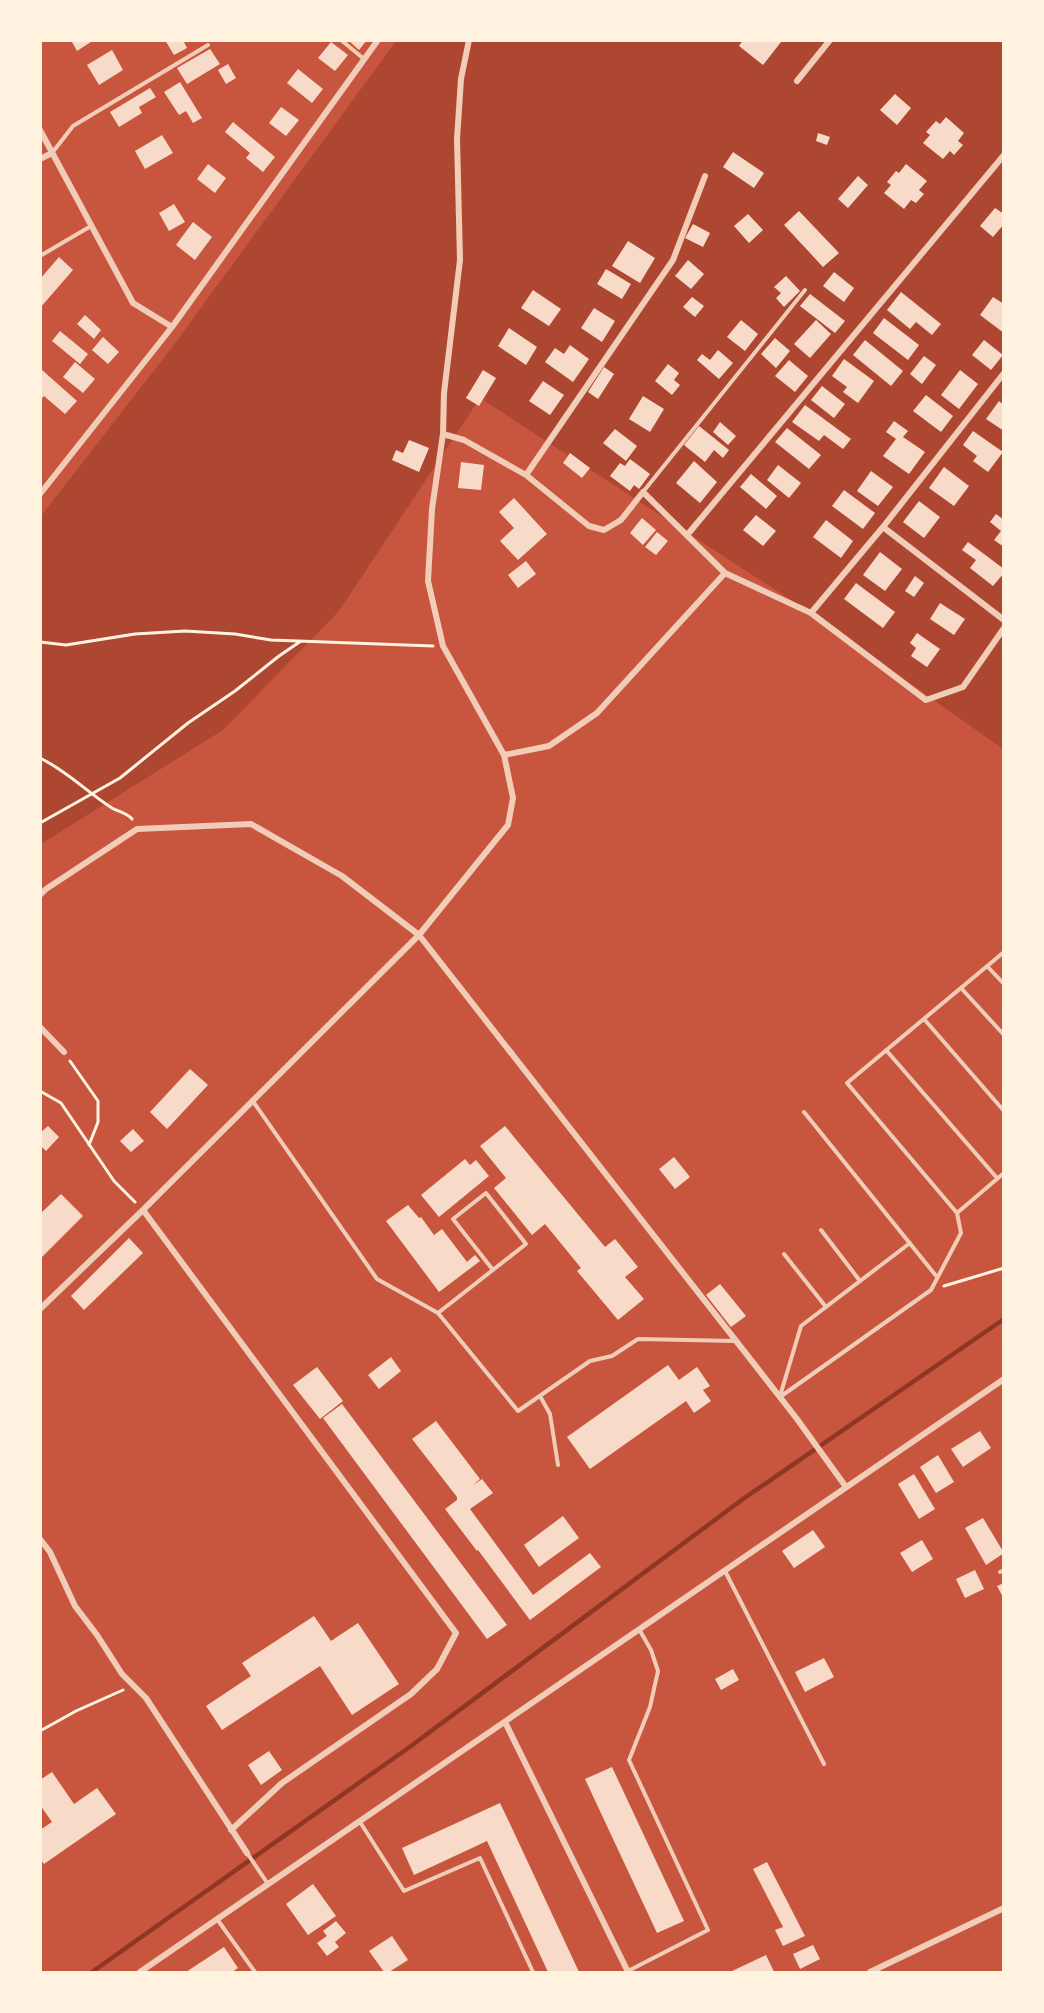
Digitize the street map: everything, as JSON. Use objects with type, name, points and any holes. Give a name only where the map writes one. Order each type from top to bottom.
[{"type":"street","points":[[40,494],[172,327],[378,40]]},
{"type":"street","points":[[40,1309],[419,935],[508,825],[513,798],[504,755],[443,646],[428,581],[432,509],[443,434],[443,402],[460,260],[457,139],[461,79],[469,40]]},
{"type":"street","points":[[797,81],[830,40]]},
{"type":"street","points":[[40,130],[133,303],[172,327]]},
{"type":"street","points":[[40,159],[52,153]]},
{"type":"street","points":[[688,534],[1004,155]]},
{"type":"street","points":[[526,475],[673,260],[705,176]]},
{"type":"street","points":[[811,613],[883,527],[1004,373]]},
{"type":"street","points":[[443,434],[464,440],[526,475],[589,526],[604,530],[621,520],[643,492],[725,573],[811,613],[926,700],[963,687],[1004,628]]},
{"type":"street","points":[[883,527],[1004,620]]},
{"type":"street","points":[[504,755],[549,747],[597,713],[725,573]]},
{"type":"street","points":[[40,895],[137,829],[251,824],[342,876],[419,935],[780,1397],[846,1487]]},
{"type":"street","points":[[40,1026],[64,1052]]},
{"type":"street","points":[[142,1210],[456,1633],[436,1670],[411,1694],[282,1784],[231,1830]]},
{"type":"street","points":[[140,1972],[1004,1379]]},
{"type":"street","points":[[40,1539],[55,1561],[75,1606],[122,1674],[146,1698],[247,1853]]},
{"type":"street","points":[[504,1722],[627,1972]]},
{"type":"street","points":[[870,1972],[1004,1908]]},
{"type":"lane","points":[[341,40],[364,60]]},
{"type":"lane","points":[[52,153],[74,126],[208,45]]},
{"type":"lane","points":[[40,256],[92,225]]},
{"type":"lane","points":[[643,492],[805,290]]},
{"type":"lane","points":[[780,1397],[931,1290],[962,1233],[957,1213],[847,1083],[1004,952]]},
{"type":"lane","points":[[987,966],[1004,984]]},
{"type":"lane","points":[[961,988],[1004,1035]]},
{"type":"lane","points":[[924,1019],[1004,1111]]},
{"type":"lane","points":[[886,1050],[997,1178]]},
{"type":"lane","points":[[252,1099],[377,1279],[438,1313],[518,1411],[590,1361],[612,1356],[638,1339],[736,1341]]},
{"type":"lane","points":[[804,1112],[937,1277]]},
{"type":"lane","points":[[957,1213],[1004,1173]]},
{"type":"lane","points":[[438,1313],[493,1270],[526,1244],[486,1192],[453,1219],[493,1270]]},
{"type":"lane","points":[[821,1230],[860,1281]]},
{"type":"lane","points":[[780,1397],[801,1326],[910,1243]]},
{"type":"lane","points":[[784,1254],[826,1307]]},
{"type":"lane","points":[[540,1396],[550,1414],[558,1465]]},
{"type":"lane","points":[[725,1570],[824,1764]]},
{"type":"lane","points":[[627,1972],[708,1930],[629,1760],[650,1707],[658,1671],[651,1650],[639,1629]]},
{"type":"lane","points":[[360,1822],[404,1892],[480,1858],[533,1972]]},
{"type":"lane","points":[[247,1853],[268,1884]]},
{"type":"lane","points":[[217,1919],[255,1972]]},
{"type":"path","points":[[40,642],[66,645],[135,633],[185,631],[235,634],[271,640],[443,646]]},
{"type":"path","points":[[40,823],[120,778],[188,723],[302,640]]},
{"type":"path","points":[[40,758],[62,770],[114,809],[130,816],[137,829]]},
{"type":"path","points":[[64,1052],[98,1101],[98,1122],[89,1144]]},
{"type":"path","points":[[40,1091],[61,1103],[114,1181],[142,1210]]},
{"type":"path","points":[[931,1290],[1004,1268]]},
{"type":"path","points":[[40,1731],[76,1711],[133,1685]]},
{"type":"shaded area","points":[[396,41],[1003,41],[1003,749],[811,613],[480,398],[339,611],[223,730],[41,844],[41,516],[173,346]]},
{"type":"building","points":[[71,40],[94,40],[77,51]]},
{"type":"building","points":[[165,40],[183,40],[187,48],[174,55]]},
{"type":"building","points":[[348,40],[367,40],[359,50]]},
{"type":"building","points":[[743,40],[779,40],[781,42],[763,65],[739,46]]},
{"type":"building","points":[[331,42],[348,55],[335,71],[318,58]]},
{"type":"building","points":[[210,49],[220,64],[187,84],[177,68]]},
{"type":"building","points":[[112,50],[123,70],[99,85],[87,65]]},
{"type":"building","points":[[228,64],[236,78],[226,84],[218,70]]},
{"type":"building","points":[[298,69],[323,89],[312,103],[287,83]]},
{"type":"building","points":[[180,82],[202,118],[193,123],[186,111],[179,115],[164,92]]},
{"type":"building","points":[[150,88],[156,97],[139,107],[142,113],[119,127],[110,112]]},
{"type":"building","points":[[895,94],[911,108],[897,125],[880,110]]},
{"type":"building","points":[[281,107],[299,120],[286,136],[269,123]]},
{"type":"building","points":[[946,117],[964,133],[958,141],[963,145],[954,155],[950,151],[943,159],[923,143],[930,135],[926,132],[936,121],[940,124]]},
{"type":"building","points":[[233,122],[275,157],[263,172],[246,158],[250,153],[225,132]]},
{"type":"building","points":[[818,133],[830,137],[827,145],[816,141]]},
{"type":"building","points":[[162,135],[173,153],[145,169],[135,151]]},
{"type":"building","points":[[733,152],[764,173],[754,188],[723,167]]},
{"type":"building","points":[[208,164],[226,178],[215,193],[197,179]]},
{"type":"building","points":[[906,164],[927,181],[919,190],[924,194],[916,203],[911,200],[904,209],[884,193],[891,185],[887,182]]},
{"type":"building","points":[[858,176],[868,185],[848,208],[838,199]]},
{"type":"building","points":[[174,204],[185,222],[169,231],[159,213]]},
{"type":"building","points":[[995,208],[1004,214],[1004,224],[993,237],[980,226]]},
{"type":"building","points":[[799,211],[839,253],[823,267],[784,225]]},
{"type":"building","points":[[748,214],[763,230],[749,243],[734,226]]},
{"type":"building","points":[[193,222],[212,237],[195,260],[176,245]]},
{"type":"building","points":[[693,224],[710,233],[703,247],[685,238]]},
{"type":"building","points":[[628,241],[655,258],[640,283],[612,266]]},
{"type":"building","points":[[59,257],[73,270],[40,308],[40,279]]},
{"type":"building","points":[[688,260],[704,274],[691,289],[675,276]]},
{"type":"building","points":[[606,269],[631,284],[622,299],[597,284]]},
{"type":"building","points":[[834,272],[854,288],[844,302],[823,286]]},
{"type":"building","points":[[786,276],[800,291],[784,307],[776,298],[781,293],[774,287]]},
{"type":"building","points":[[533,290],[561,309],[549,326],[521,308]]},
{"type":"building","points":[[901,292],[941,324],[932,335],[916,322],[910,329],[887,310]]},
{"type":"building","points":[[810,294],[845,321],[835,333],[800,306]]},
{"type":"building","points":[[692,297],[704,306],[695,317],[683,307]]},
{"type":"building","points":[[993,297],[1004,304],[1004,333],[980,315]]},
{"type":"building","points":[[594,308],[615,321],[602,342],[581,328]]},
{"type":"building","points":[[85,315],[101,330],[94,339],[77,324]]},
{"type":"building","points":[[884,318],[919,345],[908,360],[873,333]]},
{"type":"building","points":[[741,320],[758,334],[745,351],[727,337]]},
{"type":"building","points":[[816,320],[831,334],[810,358],[794,344]]},
{"type":"building","points":[[509,328],[537,347],[526,365],[498,346]]},
{"type":"building","points":[[60,331],[88,354],[80,364],[52,341]]},
{"type":"building","points":[[103,337],[119,352],[108,364],[92,350]]},
{"type":"building","points":[[775,338],[790,351],[776,368],[761,354]]},
{"type":"building","points":[[865,340],[903,371],[891,386],[853,355]]},
{"type":"building","points":[[984,340],[1003,355],[991,370],[972,355]]},
{"type":"building","points":[[570,345],[589,359],[573,382],[545,362],[555,348],[564,354]]},
{"type":"building","points":[[718,350],[733,363],[719,379],[697,360],[702,354],[710,360]]},
{"type":"building","points":[[924,356],[936,365],[922,384],[910,374]]},
{"type":"building","points":[[844,359],[874,381],[858,403],[843,392],[847,387],[832,376]]},
{"type":"building","points":[[789,360],[808,376],[795,392],[775,376]]},
{"type":"building","points":[[75,362],[95,379],[83,393],[63,377]]},
{"type":"building","points":[[668,364],[679,373],[674,380],[680,385],[672,395],[655,381]]},
{"type":"building","points":[[604,367],[614,374],[598,399],[588,392]]},
{"type":"building","points":[[42,370],[77,401],[65,414],[44,396],[40,400],[40,372]]},
{"type":"building","points":[[483,370],[496,378],[479,406],[466,398]]},
{"type":"building","points":[[960,370],[978,384],[959,409],[941,395]]},
{"type":"building","points":[[543,381],[564,395],[550,415],[529,401]]},
{"type":"building","points":[[822,386],[845,404],[834,418],[811,400]]},
{"type":"building","points":[[926,395],[953,416],[941,432],[913,411]]},
{"type":"building","points":[[643,396],[664,409],[650,432],[629,419]]},
{"type":"building","points":[[999,401],[1004,405],[1004,431],[986,419]]},
{"type":"building","points":[[805,405],[851,439],[843,449],[824,435],[819,441],[792,422]]},
{"type":"building","points":[[894,421],[908,431],[903,437],[925,452],[909,474],[883,456],[896,439],[886,432]]},
{"type":"building","points":[[720,422],[736,436],[728,445],[713,432]]},
{"type":"building","points":[[699,426],[729,450],[723,458],[714,450],[705,462],[684,445]]},
{"type":"building","points":[[787,428],[821,455],[809,469],[775,442]]},
{"type":"building","points":[[615,429],[637,446],[626,461],[603,443]]},
{"type":"building","points":[[973,431],[1003,452],[988,472],[973,461],[977,456],[963,445]]},
{"type":"building","points":[[409,440],[429,448],[419,472],[392,460],[396,450],[403,453]]},
{"type":"building","points":[[570,453],[590,468],[582,478],[563,463]]},
{"type":"building","points":[[630,459],[650,474],[639,489],[634,485],[630,491],[610,476],[620,463],[625,466]]},
{"type":"building","points":[[694,461],[717,482],[700,503],[676,483]]},
{"type":"building","points":[[461,462],[484,465],[481,490],[458,488]]},
{"type":"building","points":[[778,465],[801,483],[789,498],[767,480]]},
{"type":"building","points":[[944,467],[969,486],[954,506],[929,488]]},
{"type":"building","points":[[871,471],[893,487],[878,506],[857,491]]},
{"type":"building","points":[[751,474],[777,496],[766,509],[740,487]]},
{"type":"building","points":[[844,490],[875,513],[863,529],[832,506]]},
{"type":"building","points":[[514,498],[547,534],[518,560],[500,541],[514,528],[499,512]]},
{"type":"building","points":[[919,501],[940,517],[924,538],[903,522]]},
{"type":"building","points":[[996,514],[1004,520],[1004,547],[994,540],[1001,531],[990,522]]},
{"type":"building","points":[[756,515],[776,531],[763,546],[743,530]]},
{"type":"building","points":[[642,518],[656,530],[643,545],[630,533]]},
{"type":"building","points":[[826,520],[853,541],[841,558],[813,537]]},
{"type":"building","points":[[657,532],[668,541],[656,555],[645,547]]},
{"type":"building","points":[[968,542],[1004,569],[1004,573],[993,586],[970,568],[976,560],[962,550]]},
{"type":"building","points":[[880,552],[902,569],[885,591],[863,575]]},
{"type":"building","points":[[526,561],[536,574],[518,588],[508,575]]},
{"type":"building","points":[[915,576],[924,583],[914,597],[905,591]]},
{"type":"building","points":[[856,583],[895,612],[883,628],[844,599]]},
{"type":"building","points":[[940,603],[965,619],[954,635],[930,619]]},
{"type":"building","points":[[917,633],[940,649],[927,667],[911,656],[916,648],[910,643]]},
{"type":"building","points":[[190,1069],[208,1085],[167,1129],[150,1112]]},
{"type":"building","points":[[48,1126],[59,1137],[46,1151],[40,1145],[40,1133]]},
{"type":"building","points":[[505,1126],[605,1247],[615,1239],[638,1267],[625,1277],[644,1299],[618,1320],[577,1271],[581,1268],[545,1224],[532,1235],[494,1188],[506,1178],[480,1146]]},
{"type":"building","points":[[133,1129],[144,1141],[131,1152],[120,1141]]},
{"type":"building","points":[[674,1157],[690,1177],[675,1189],[659,1169]]},
{"type":"building","points":[[465,1159],[470,1165],[476,1160],[489,1176],[439,1217],[421,1195]]},
{"type":"building","points":[[61,1194],[83,1216],[40,1259],[40,1214]]},
{"type":"building","points":[[408,1205],[419,1218],[421,1217],[434,1235],[442,1229],[467,1262],[475,1255],[480,1261],[439,1292],[386,1221]]},
{"type":"building","points":[[129,1238],[143,1253],[84,1310],[71,1296]]},
{"type":"building","points":[[720,1284],[746,1316],[731,1327],[706,1295]]},
{"type":"building","points":[[391,1357],[401,1371],[379,1389],[368,1375]]},
{"type":"building","points":[[668,1365],[679,1380],[697,1367],[710,1386],[703,1390],[711,1401],[694,1413],[686,1401],[590,1469],[567,1437]]},
{"type":"building","points":[[317,1367],[343,1401],[320,1419],[293,1385]]},
{"type":"building","points":[[342,1404],[507,1625],[487,1639],[323,1418]]},
{"type":"building","points":[[436,1421],[480,1479],[473,1485],[482,1479],[493,1493],[470,1509],[533,1595],[590,1553],[601,1567],[530,1620],[445,1509],[457,1500],[457,1497],[412,1439]]},
{"type":"building","points":[[980,1431],[991,1448],[963,1467],[951,1449]]},
{"type":"building","points":[[938,1455],[954,1482],[936,1493],[920,1467]]},
{"type":"building","points":[[914,1474],[935,1509],[919,1519],[898,1484]]},
{"type":"building","points":[[563,1516],[579,1538],[539,1567],[524,1545]]},
{"type":"building","points":[[983,1518],[1004,1553],[986,1565],[965,1528]]},
{"type":"building","points":[[813,1530],[825,1547],[794,1568],[782,1551]]},
{"type":"building","points":[[922,1540],[933,1559],[912,1572],[900,1553]]},
{"type":"building","points":[[975,1570],[984,1589],[965,1598],[956,1579]]},
{"type":"building","points":[[1004,1583],[1004,1599],[997,1586]]},
{"type":"building","points":[[314,1616],[331,1641],[358,1623],[399,1684],[352,1715],[320,1666],[222,1730],[206,1706],[251,1676],[242,1663]]},
{"type":"building","points":[[824,1658],[834,1677],[805,1692],[795,1672]]},
{"type":"building","points":[[733,1669],[739,1680],[721,1690],[715,1679]]},
{"type":"building","points":[[269,1751],[282,1770],[261,1785],[248,1765]]},
{"type":"building","points":[[612,1767],[684,1921],[657,1933],[585,1779]]},
{"type":"building","points":[[52,1772],[74,1804],[97,1788],[116,1814],[44,1864],[40,1859],[40,1830],[52,1822],[40,1805],[40,1780]]},
{"type":"building","points":[[500,1803],[579,1972],[548,1972],[487,1841],[414,1875],[402,1848]]},
{"type":"building","points":[[767,1862],[805,1936],[783,1946],[775,1930],[783,1927],[753,1869]]},
{"type":"building","points":[[313,1884],[336,1916],[308,1935],[286,1904]]},
{"type":"building","points":[[336,1921],[346,1933],[335,1942],[339,1947],[327,1956],[317,1943],[327,1936],[323,1931]]},
{"type":"building","points":[[392,1936],[408,1960],[389,1972],[384,1972],[369,1951]]},
{"type":"building","points":[[813,1945],[820,1959],[800,1969],[793,1954]]},
{"type":"building","points":[[224,1947],[238,1968],[232,1972],[186,1972]]},
{"type":"building","points":[[766,1955],[774,1972],[730,1972]]},
{"type":"waterway","points":[[92,1972],[411,1746],[743,1499],[1004,1319]]}]
